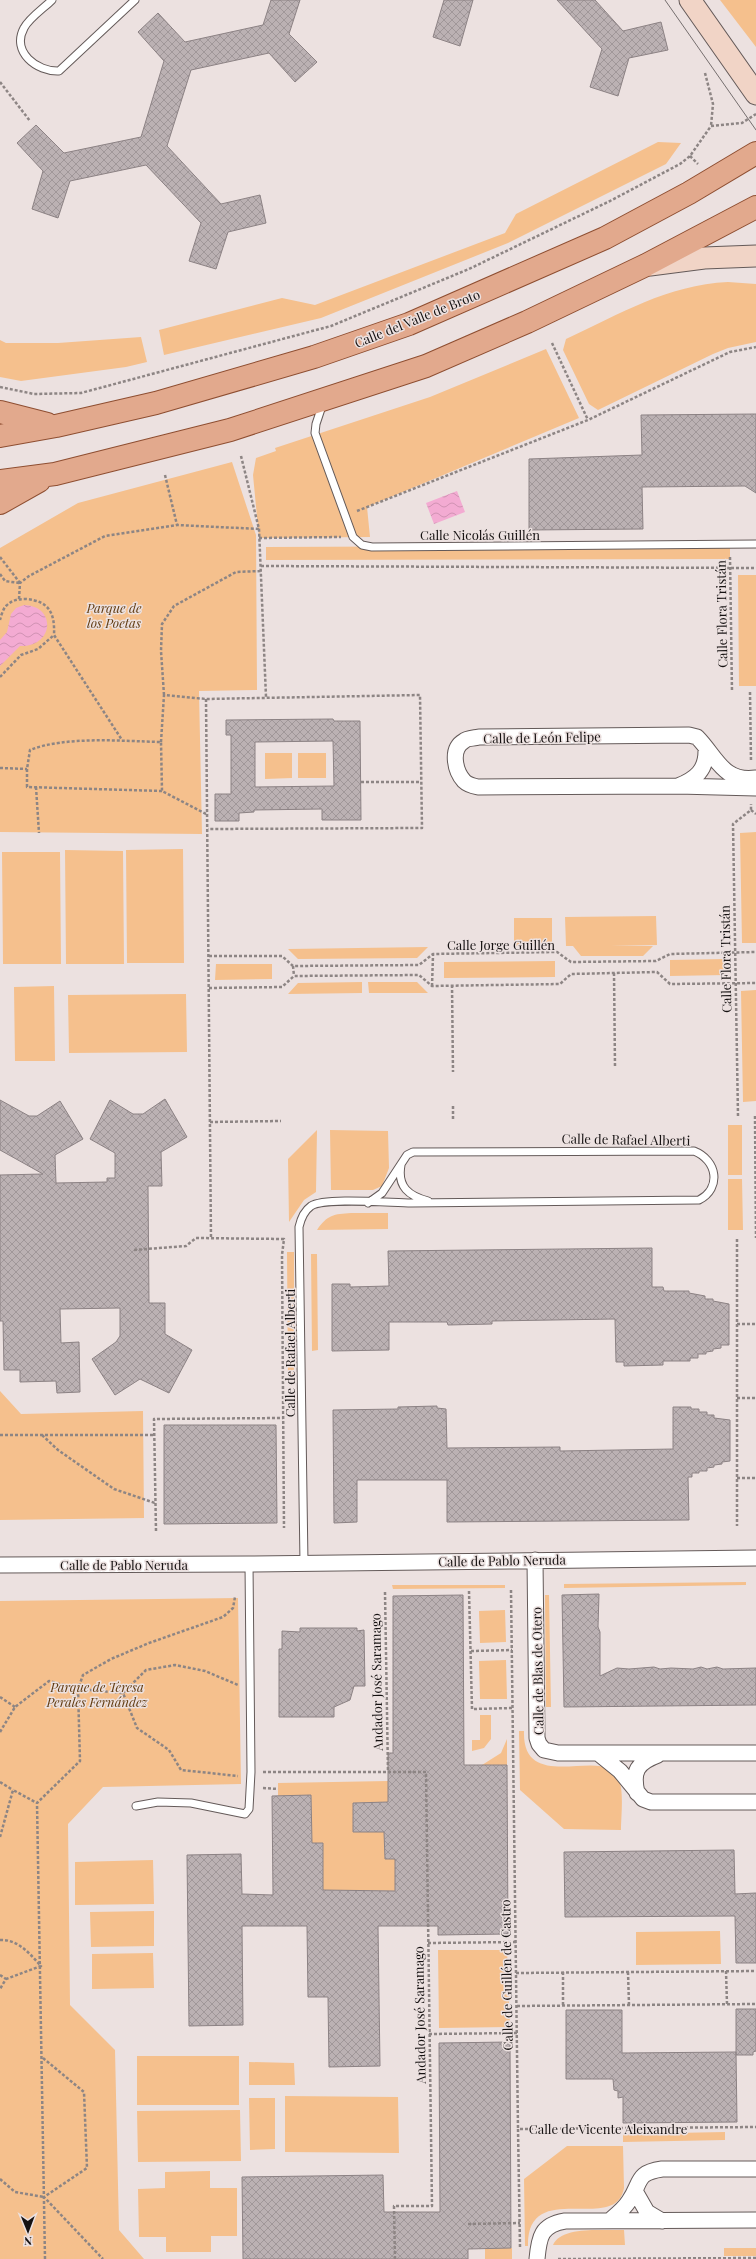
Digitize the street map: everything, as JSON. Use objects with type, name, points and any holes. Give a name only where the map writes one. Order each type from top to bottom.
[{"type":"main road","points":[[690,0],[756,94]]},
{"type":"main road","name":"Calle del Valle de Broto","points":[[0,436],[56,426],[156,403],[314,357],[409,324],[605,238],[689,193],[756,153]]},
{"type":"main road","points":[[0,482],[56,474],[230,430],[426,366],[527,322],[646,266],[756,207]]},
{"type":"main road","points":[[646,266],[704,258],[756,256]]},
{"type":"main road","name":"Calle del Valle de Broto","points":[[0,412],[56,426]]},
{"type":"main road","points":[[0,503],[56,474]]},
{"type":"street","name":"Calle de León Felipe","points":[[753,794],[678,786],[478,787],[465,782],[458,773],[455,760],[457,748],[464,740],[479,737],[689,735],[697,737],[706,751],[730,774],[739,778],[756,778]]},
{"type":"street","name":"Calle de León Felipe","points":[[678,786],[690,781],[698,775],[706,762],[706,751]]},
{"type":"street","name":"Calle de Pablo Neruda","points":[[0,1565],[249,1564],[756,1558]]},
{"type":"street","name":"Calle de Blas de Otero","points":[[535,1560],[539,1744],[544,1750],[550,1752],[599,1754],[756,1753]]},
{"type":"street","name":"Calle de Blas de Otero","points":[[637,1793],[634,1780],[636,1771],[642,1763],[665,1753]]},
{"type":"street","points":[[599,1754],[620,1772],[643,1799],[651,1802],[756,1802]]},
{"type":"street","points":[[609,2221],[628,2203],[635,2191],[638,2179],[647,2171],[662,2169],[756,2168]]},
{"type":"street","points":[[635,2191],[647,2212],[662,2221]]},
{"type":"street","points":[[537,2259],[539,2240],[543,2231],[553,2223],[756,2220]]},
{"type":"lane","points":[[52,0],[24,27],[20,42],[25,54],[37,67],[52,71],[59,71],[135,0]]},
{"type":"lane","name":"Calle Nicolás Guillén","points":[[324,400],[317,419],[315,433],[353,537],[362,545],[372,547],[756,544]]},
{"type":"lane","name":"Calle de Rafael Alberti","points":[[304,1563],[299,1227],[306,1210],[313,1205],[328,1201],[368,1203],[436,1203],[700,1200],[710,1193],[713,1186],[713,1170],[705,1155],[694,1151],[413,1152],[407,1155],[382,1193],[368,1203]]},
{"type":"lane","name":"Calle de Rafael Alberti","points":[[402,1162],[401,1176],[404,1190],[412,1195],[436,1203]]},
{"type":"lane","points":[[136,1806],[158,1802],[191,1803],[245,1814],[249,1809],[251,1772],[249,1564]]},
{"type":"path","points":[[0,387],[34,394],[81,393],[331,326],[469,269],[610,201],[680,164],[690,156],[711,126],[713,104],[704,73]]},
{"type":"path","points":[[0,82],[30,121]]},
{"type":"path","points":[[711,126],[742,123],[756,114]]},
{"type":"path","points":[[552,343],[588,420]]},
{"type":"path","points":[[345,515],[588,420],[730,352],[756,347]]},
{"type":"path","points":[[241,456],[259,529],[266,697]]},
{"type":"path","points":[[165,475],[177,525]]},
{"type":"path","points":[[0,574],[5,581],[20,583],[28,576],[105,536],[177,525],[259,529]]},
{"type":"path","name":"Calle Flora Tristán","points":[[730,545],[732,692]]},
{"type":"path","points":[[0,557],[20,583],[19,599]]},
{"type":"path","points":[[260,566],[756,568]]},
{"type":"path","points":[[162,791],[161,742],[164,695],[162,624],[174,606],[236,572],[261,572]]},
{"type":"path","points":[[0,620],[4,607],[19,599],[34,600],[45,604],[52,615],[54,635],[122,740]]},
{"type":"path","points":[[0,677],[21,655],[38,649],[54,635]]},
{"type":"path","points":[[750,692],[751,764]]},
{"type":"path","points":[[164,695],[206,699],[420,695],[422,828],[208,829]]},
{"type":"path","points":[[134,1250],[186,1246],[196,1238],[211,1238],[206,699]]},
{"type":"path","points":[[161,742],[122,740],[46,744],[30,750],[27,769],[27,786],[162,791],[208,815]]},
{"type":"path","points":[[0,768],[27,769]]},
{"type":"path","points":[[361,782],[421,782]]},
{"type":"path","points":[[36,787],[39,832]]},
{"type":"path","points":[[753,794],[751,810],[756,814]]},
{"type":"path","name":"Calle Flora Tristán","points":[[738,1116],[733,824],[751,810]]},
{"type":"path","name":"Calle Jorge Guillén","points":[[293,966],[419,965],[433,954],[557,952],[571,962],[656,961],[670,954],[756,952]]},
{"type":"path","name":"Calle Jorge Guillén","points":[[432,986],[433,954]]},
{"type":"path","points":[[209,956],[282,956],[293,966],[294,976]]},
{"type":"path","points":[[209,988],[282,987],[294,976],[419,975],[432,986],[560,984],[571,974],[657,972],[670,984],[756,983]]},
{"type":"path","points":[[614,973],[615,1067]]},
{"type":"path","points":[[452,985],[453,1072]]},
{"type":"path","points":[[453,1106],[453,1119]]},
{"type":"path","points":[[755,1116],[756,1238]]},
{"type":"path","points":[[210,1122],[281,1121]]},
{"type":"path","name":"Calle de Rafael Alberti","points":[[211,1238],[284,1239],[282,1255],[284,1528]]},
{"type":"path","points":[[737,1239],[737,1526]]},
{"type":"path","points":[[737,1324],[756,1324]]},
{"type":"path","points":[[737,1398],[756,1398]]},
{"type":"path","points":[[156,1531],[156,1435],[154,1419],[283,1418]]},
{"type":"path","points":[[41,1434],[58,1450],[114,1489],[156,1503]]},
{"type":"path","points":[[0,1435],[156,1435]]},
{"type":"path","points":[[737,1478],[756,1478]]},
{"type":"path","name":"Calle de Blas de Otero","points":[[511,1590],[514,1822]]},
{"type":"path","name":"Calle de Blas de Otero","points":[[469,1591],[472,1709],[512,1708]]},
{"type":"path","name":"Andador José Saramago","points":[[385,1592],[388,1772]]},
{"type":"path","points":[[46,2259],[37,1803],[80,1761],[78,1690],[83,1675],[111,1659],[149,1643],[223,1618],[233,1608],[235,1595]]},
{"type":"path","name":"Calle de Blas de Otero","points":[[471,1651],[512,1650]]},
{"type":"path","points":[[0,1732],[15,1707],[49,1681],[78,1690],[123,1693],[146,1670],[175,1666],[205,1671],[241,1685]]},
{"type":"path","points":[[123,1693],[138,1728],[170,1750],[181,1770],[243,1777]]},
{"type":"path","points":[[0,1697],[15,1707]]},
{"type":"path","name":"Andador José Saramago","points":[[260,1772],[426,1772],[432,2206],[394,2206],[395,2259]]},
{"type":"path","points":[[0,1782],[37,1803]]},
{"type":"path","points":[[0,1837],[13,1790]]},
{"type":"path","name":"Calle de Guillén de Castro","points":[[514,1822],[518,2129]]},
{"type":"path","points":[[0,1940],[7,1940],[25,1948],[41,1966]]},
{"type":"path","points":[[428,1943],[516,1942]]},
{"type":"path","points":[[0,1989],[6,1979],[41,1966]]},
{"type":"path","points":[[726,1971],[727,2004]]},
{"type":"path","points":[[516,1973],[756,1971]]},
{"type":"path","points":[[563,1972],[563,2006]]},
{"type":"path","points":[[628,1972],[629,2005]]},
{"type":"path","points":[[0,1975],[6,1979]]},
{"type":"path","points":[[517,2006],[756,2004]]},
{"type":"path","points":[[430,2034],[517,2033]]},
{"type":"path","points":[[43,2058],[84,2092],[87,2168],[44,2198]]},
{"type":"path","name":"Calle de Vicente Aleixandre","points":[[520,2252],[518,2129],[756,2127]]},
{"type":"path","points":[[0,2179],[14,2192],[44,2198],[104,2259]]},
{"type":"path","points":[[468,2224],[520,2223]]},
{"type":"path","points":[[558,2259],[756,2258]]},
{"type":"green space","points":[[720,0],[756,0],[756,47]]},
{"type":"green space","points":[[658,142],[681,143],[666,164],[508,243],[321,318],[164,355],[159,330],[282,298],[315,305],[505,233],[516,214]]},
{"type":"green space","points":[[728,282],[756,284],[756,342],[728,348],[713,354],[598,410],[589,404],[563,350],[566,339],[644,302],[706,284]]},
{"type":"green space","points":[[141,337],[147,362],[126,367],[21,381],[0,377],[0,340],[6,343],[58,343]]},
{"type":"green space","points":[[546,349],[579,418],[367,507],[370,537],[259,538],[253,475],[256,458],[276,451],[275,448],[430,397]]},
{"type":"green space","name":"Parque de los Poetas","points":[[232,462],[256,535],[257,690],[199,691],[202,834],[0,832],[0,548],[78,503]]},
{"type":"green space","points":[[730,545],[730,559],[266,560],[266,547]]},
{"type":"green space","points":[[738,575],[756,575],[756,686],[739,686]]},
{"type":"green space","points":[[265,753],[292,753],[292,778],[265,779]]},
{"type":"green space","points":[[298,753],[326,753],[326,778],[298,778]]},
{"type":"green space","points":[[756,832],[756,943],[742,943],[740,833]]},
{"type":"green space","points":[[183,849],[184,963],[127,963],[126,850]]},
{"type":"green space","points":[[65,850],[123,851],[124,964],[66,964]]},
{"type":"green space","points":[[2,852],[60,852],[61,964],[3,964]]},
{"type":"green space","points":[[656,916],[657,945],[611,946],[653,946],[643,956],[581,956],[573,946],[566,946],[565,917]]},
{"type":"green space","points":[[514,918],[552,918],[552,946],[514,946]]},
{"type":"green space","points":[[428,947],[417,958],[298,959],[288,949]]},
{"type":"green space","points":[[725,959],[726,975],[670,976],[670,960]]},
{"type":"green space","points":[[555,961],[555,977],[444,978],[444,962]]},
{"type":"green space","points":[[216,964],[272,964],[272,979],[215,980]]},
{"type":"green space","points":[[362,982],[362,993],[288,994],[298,983]]},
{"type":"green space","points":[[368,982],[417,982],[428,993],[369,993]]},
{"type":"green space","points":[[54,986],[55,1061],[15,1061],[14,987]]},
{"type":"green space","points":[[756,990],[756,1101],[743,1102],[741,991]]},
{"type":"green space","points":[[186,994],[187,1052],[69,1053],[68,995]]},
{"type":"green space","points":[[728,1125],[742,1125],[742,1175],[728,1175]]},
{"type":"green space","points":[[317,1130],[316,1192],[304,1200],[289,1222],[288,1159]]},
{"type":"green space","points":[[330,1130],[388,1131],[389,1168],[382,1186],[373,1190],[331,1190]]},
{"type":"green space","points":[[728,1179],[742,1179],[743,1230],[728,1230]]},
{"type":"green space","points":[[351,1213],[388,1213],[388,1229],[317,1230],[324,1221],[331,1216]]},
{"type":"green space","points":[[287,1252],[294,1252],[294,1385],[288,1384]]},
{"type":"green space","points":[[311,1254],[317,1254],[318,1350],[312,1351]]},
{"type":"green space","points":[[0,1391],[21,1414],[143,1411],[144,1518],[0,1520]]},
{"type":"green space","points":[[746,1582],[746,1585],[564,1588],[564,1584]]},
{"type":"green space","points":[[392,1585],[505,1585],[505,1588],[393,1589]]},
{"type":"green space","points":[[545,1595],[549,1595],[551,1707],[546,1707]]},
{"type":"green space","name":"Parque de Teresa Perales Fernández","points":[[238,1598],[241,1784],[103,1787],[68,1824],[70,2005],[115,2050],[119,2230],[144,2259],[0,2259],[0,1601]]},
{"type":"green space","points":[[505,1610],[506,1642],[480,1643],[479,1611]]},
{"type":"green space","points":[[506,1660],[507,1699],[480,1699],[479,1661]]},
{"type":"green space","points":[[480,1715],[491,1715],[491,1739],[484,1748],[472,1751],[472,1740],[480,1740]]},
{"type":"green space","points":[[519,1731],[524,1731],[526,1748],[533,1759],[544,1765],[599,1766],[612,1771],[621,1785],[621,1830],[564,1829],[520,1790]]},
{"type":"green space","points":[[507,1739],[507,1765],[482,1765],[501,1753]]},
{"type":"green space","points":[[388,1781],[388,1802],[353,1803],[353,1832],[384,1832],[385,1859],[395,1859],[395,1879],[407,1879],[407,1891],[312,1890],[322,1843],[312,1843],[311,1795],[278,1796],[278,1783]]},
{"type":"green space","points":[[153,1860],[154,1904],[75,1905],[75,1862]]},
{"type":"green space","points":[[154,1911],[154,1946],[91,1947],[90,1912]]},
{"type":"green space","points":[[720,1931],[721,1964],[636,1965],[636,1932]]},
{"type":"green space","points":[[438,1950],[507,1950],[510,2027],[439,2028]]},
{"type":"green space","points":[[153,1953],[154,1988],[92,1989],[92,1954]]},
{"type":"green space","points":[[137,2056],[239,2056],[239,2105],[137,2105]]},
{"type":"green space","points":[[249,2062],[294,2063],[295,2085],[249,2085]]},
{"type":"green space","points":[[285,2096],[398,2097],[399,2153],[285,2152]]},
{"type":"green space","points":[[249,2098],[275,2098],[275,2149],[250,2150]]},
{"type":"green space","points":[[240,2110],[241,2161],[138,2162],[137,2111]]},
{"type":"green space","points":[[725,2132],[725,2140],[623,2142],[623,2134]]},
{"type":"green space","points":[[567,2146],[623,2146],[624,2188],[618,2201],[605,2207],[556,2210],[541,2214],[532,2226],[528,2246],[525,2246],[524,2179]]},
{"type":"green space","points":[[210,2171],[210,2188],[237,2188],[237,2236],[211,2236],[211,2252],[166,2252],[166,2237],[139,2237],[138,2189],[165,2188],[165,2172]]},
{"type":"green space","points":[[585,2230],[624,2230],[625,2245],[553,2245],[565,2234],[574,2232]]},
{"type":"green space","points":[[485,2235],[495,2248],[512,2248],[512,2259],[485,2259]]},
{"type":"green space","points":[[724,2248],[756,2248],[756,2256],[724,2256]]},
{"type":"water","points":[[457,491],[465,512],[434,524],[426,503]]},
{"type":"water","points":[[24,605],[35,607],[42,612],[46,619],[47,626],[45,634],[40,640],[31,645],[20,646],[0,666],[0,640],[7,632],[11,614],[16,608]]},
{"type":"building","points":[[271,0],[300,0],[289,34],[317,62],[295,82],[269,53],[191,70],[167,146],[221,204],[260,195],[266,223],[228,232],[216,269],[189,261],[201,223],[146,165],[70,181],[58,218],[32,209],[43,171],[17,143],[36,125],[64,153],[141,137],[164,61],[138,32],[158,13],[185,42],[263,25]]},
{"type":"building","points":[[444,0],[473,0],[460,46],[433,37]]},
{"type":"building","points":[[557,0],[595,0],[623,31],[661,22],[668,50],[629,58],[618,96],[590,87],[602,49]]},
{"type":"building","points":[[756,414],[756,493],[745,486],[642,487],[643,529],[529,530],[529,459],[642,455],[641,415]]},
{"type":"building","points":[[333,719],[334,721],[360,721],[361,820],[322,820],[322,809],[254,810],[254,812],[239,813],[239,821],[215,821],[215,794],[231,794],[231,735],[226,735],[226,720]],"holes":[[[333,741],[334,786],[255,787],[255,742]]]},
{"type":"building","points":[[165,1099],[187,1137],[161,1152],[162,1186],[148,1186],[149,1303],[165,1303],[165,1334],[192,1350],[169,1393],[140,1379],[115,1395],[92,1359],[116,1342],[120,1336],[120,1308],[60,1309],[61,1343],[79,1342],[80,1392],[57,1393],[56,1381],[20,1382],[20,1370],[4,1370],[3,1321],[0,1321],[0,1175],[43,1174],[0,1150],[0,1100],[29,1116],[37,1116],[60,1101],[83,1139],[55,1155],[56,1183],[107,1182],[107,1178],[115,1178],[115,1153],[90,1139],[110,1100],[133,1114],[143,1114]]},
{"type":"building","points":[[652,1248],[652,1287],[663,1287],[664,1291],[689,1291],[689,1293],[705,1296],[705,1299],[713,1299],[713,1301],[729,1304],[729,1345],[721,1345],[721,1348],[713,1349],[713,1351],[706,1352],[706,1354],[698,1354],[698,1358],[690,1358],[690,1361],[663,1361],[663,1365],[624,1366],[624,1362],[616,1362],[615,1319],[492,1321],[492,1324],[448,1325],[447,1322],[389,1322],[389,1350],[332,1351],[332,1284],[350,1284],[350,1287],[389,1286],[388,1251]]},
{"type":"building","points":[[437,1406],[437,1408],[446,1409],[447,1448],[560,1447],[560,1451],[673,1449],[673,1407],[691,1407],[691,1409],[699,1409],[699,1412],[707,1412],[707,1415],[714,1415],[714,1418],[730,1420],[730,1461],[722,1462],[722,1464],[707,1468],[707,1471],[692,1473],[692,1477],[688,1477],[689,1520],[447,1522],[447,1480],[357,1480],[357,1522],[334,1523],[333,1410],[398,1409],[398,1407]]},
{"type":"building","points":[[164,1425],[276,1425],[277,1523],[164,1524]]},
{"type":"building","points":[[599,1594],[598,1627],[600,1632],[600,1676],[617,1668],[756,1668],[756,1705],[564,1707],[562,1595]]},
{"type":"building","points":[[463,1595],[464,1765],[507,1765],[508,1934],[438,1935],[438,1926],[378,1926],[380,2066],[329,2067],[328,1997],[308,1997],[307,1926],[242,1926],[243,2025],[189,2026],[187,1855],[241,1854],[242,1894],[273,1895],[272,1796],[311,1795],[312,1843],[323,1843],[323,1890],[395,1891],[395,1859],[385,1859],[384,1832],[353,1832],[353,1803],[388,1802],[388,1753],[393,1753],[393,1596]]},
{"type":"building","points":[[300,1628],[357,1628],[357,1631],[364,1630],[365,1686],[354,1686],[350,1700],[334,1707],[334,1717],[279,1717],[279,1649],[282,1649],[282,1631],[300,1632]]},
{"type":"building","points":[[734,1850],[735,1894],[756,1893],[756,1963],[736,1963],[735,1916],[565,1917],[564,1852]]},
{"type":"building","points":[[736,2009],[756,2009],[756,2051],[753,2052],[753,2055],[736,2055]]},
{"type":"building","points":[[566,2010],[622,2010],[622,2053],[736,2052],[737,2122],[623,2123],[623,2097],[618,2098],[618,2091],[614,2090],[613,2079],[566,2079]]},
{"type":"building","points":[[510,2042],[511,2248],[468,2249],[468,2259],[243,2259],[242,2177],[383,2175],[384,2212],[440,2212],[439,2043]]},
{"type":"tram line","points":[[665,0],[756,130]]}]
